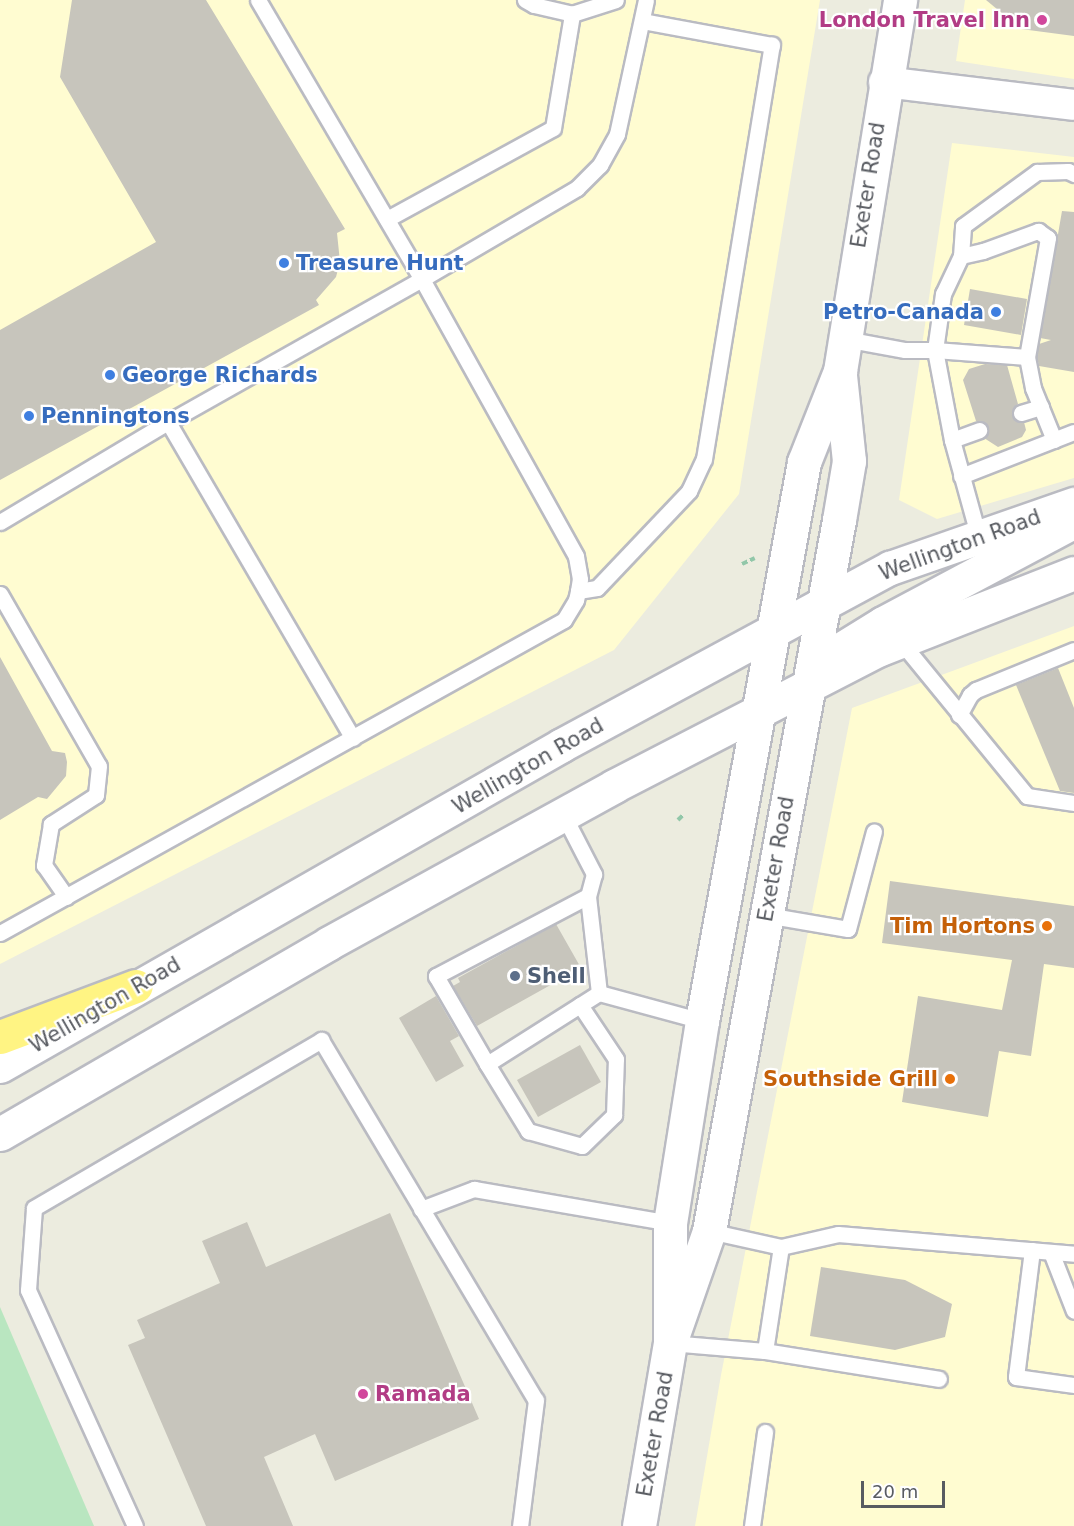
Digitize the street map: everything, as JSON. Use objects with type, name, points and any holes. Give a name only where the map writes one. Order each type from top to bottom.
[{"type":"highway","points":[[0,1037],[136,986]]},
{"type":"main road","name":"Exeter Road","points":[[670,1342],[709,1231],[825,603],[849,461],[840,371],[884,82],[900,0]]},
{"type":"main road","name":"Exeter Road","points":[[639,1526],[670,1342],[670,1224],[744,779],[776,629],[804,462],[840,371]]},
{"type":"main road","name":"Wellington Road","points":[[0,1066],[136,986],[561,745],[890,568],[1074,504]]},
{"type":"main road","points":[[0,1134],[329,943],[563,814],[759,712],[883,623],[1074,521]]},
{"type":"main road","points":[[810,677],[1074,573]]},
{"type":"street","points":[[884,82],[1074,105]]},
{"type":"lane","points":[[0,933],[564,620],[576,600],[580,579],[576,556],[422,279],[258,0]]},
{"type":"lane","points":[[525,0],[534,5],[572,14],[616,0]]},
{"type":"lane","points":[[0,522],[168,422],[422,279],[577,188],[600,165],[617,134],[646,0]]},
{"type":"lane","points":[[387,219],[553,128],[572,14]]},
{"type":"lane","points":[[578,591],[597,588],[636,548],[689,491],[704,459],[772,45],[642,21]]},
{"type":"lane","points":[[979,538],[952,440],[935,350],[943,294],[961,256],[963,226],[1037,172],[1068,171],[1074,174]]},
{"type":"lane","points":[[961,256],[983,251],[1038,231],[1048,238],[1027,357],[1033,388],[1054,440]]},
{"type":"lane","points":[[844,339],[905,350],[1027,357]]},
{"type":"lane","points":[[1021,413],[1041,407]]},
{"type":"lane","points":[[168,422],[353,738]]},
{"type":"lane","points":[[952,440],[979,430]]},
{"type":"lane","points":[[961,477],[1074,432]]},
{"type":"lane","points":[[0,594],[99,766],[96,795],[51,824],[44,865],[66,897]]},
{"type":"lane","points":[[901,642],[1027,796],[1074,803]]},
{"type":"lane","points":[[959,715],[970,694],[976,690],[1074,650]]},
{"type":"lane","points":[[563,814],[594,873],[588,896],[598,993]]},
{"type":"lane","points":[[766,915],[848,929],[874,831]]},
{"type":"lane","points":[[580,1005],[616,1059],[614,1115],[582,1146],[528,1131],[436,976],[588,896]]},
{"type":"lane","points":[[487,1064],[598,993],[702,1022]]},
{"type":"lane","points":[[135,1526],[28,1290],[34,1208],[321,1040],[536,1400],[520,1526]]},
{"type":"lane","points":[[421,1209],[474,1189],[670,1224]]},
{"type":"lane","points":[[709,1231],[781,1247],[838,1234],[1074,1254]]},
{"type":"lane","points":[[765,1351],[781,1247]]},
{"type":"lane","points":[[1032,1250],[1016,1377],[1074,1385]]},
{"type":"lane","points":[[1052,1252],[1074,1311]]},
{"type":"lane","points":[[670,1342],[765,1351],[939,1379]]},
{"type":"lane","points":[[752,1526],[765,1432]]},
{"type":"path","points":[[742,564],[756,558]]},
{"type":"path","points":[[678,820],[684,814]]},
{"type":"shaded area","points":[[0,0],[820,0],[739,494],[614,650],[0,964]]},
{"type":"shaded area","points":[[965,0],[1074,0],[1074,79],[956,61]]},
{"type":"shaded area","points":[[952,143],[1074,157],[1074,478],[937,519],[899,500]]},
{"type":"shaded area","points":[[1074,626],[1074,1526],[695,1526],[721,1375],[852,708]]},
{"type":"green space","points":[[0,1307],[94,1526],[0,1526]]},
{"type":"building","points":[[72,0],[206,0],[345,229],[337,233],[340,262],[336,277],[316,300],[319,305],[0,480],[0,330],[156,242],[60,77]]},
{"type":"building","name":"London Travel Inn","points":[[986,0],[1074,0],[1074,36],[1021,29]]},
{"type":"building","points":[[1062,211],[1074,212],[1074,372],[1039,366],[1037,357],[1039,344],[1051,340],[1040,338]]},
{"type":"building","name":"Petro-Canada","points":[[970,289],[1027,299],[1021,335],[964,325]]},
{"type":"building","name":"Petro-Canada","points":[[985,364],[1007,365],[1018,404],[1014,407],[1012,415],[1015,420],[1024,422],[1026,430],[1022,437],[998,447],[984,438],[988,432],[988,426],[981,421],[976,421],[963,380],[969,369]]},
{"type":"building","points":[[0,657],[52,751],[65,753],[67,762],[66,776],[47,799],[38,797],[0,820]]},
{"type":"building","points":[[1058,668],[1074,708],[1074,793],[1060,791],[1016,685]]},
{"type":"building","points":[[890,881],[1074,906],[1074,968],[1044,964],[1031,1056],[999,1051],[988,1117],[902,1102],[918,996],[1002,1010],[1012,960],[882,943]]},
{"type":"building","points":[[556,924],[581,968],[477,1026],[453,986],[460,982],[458,978]]},
{"type":"building","points":[[436,996],[459,1036],[450,1041],[464,1066],[436,1082],[399,1018]]},
{"type":"building","points":[[580,1045],[601,1082],[538,1117],[517,1080]]},
{"type":"building","name":"Ramada","points":[[390,1213],[479,1419],[335,1481],[315,1434],[264,1457],[293,1526],[206,1526],[128,1345],[145,1338],[137,1320],[220,1283],[202,1241],[247,1222],[266,1267]]},
{"type":"building","points":[[821,1267],[905,1280],[952,1304],[945,1337],[895,1350],[810,1336]]},
{"type":"place","name":"London Travel Inn","points":[[1042,20]]},
{"type":"place","name":"Treasure Hunt","points":[[284,263]]},
{"type":"place","name":"Petro-Canada","points":[[996,312]]},
{"type":"place","name":"George Richards","points":[[110,375]]},
{"type":"place","name":"Penningtons","points":[[29,416]]},
{"type":"place","name":"Tim Hortons","points":[[1047,926]]},
{"type":"place","name":"Shell","points":[[515,976]]},
{"type":"place","name":"Southside Grill","points":[[950,1079]]},
{"type":"place","name":"Ramada","points":[[363,1394]]}]
